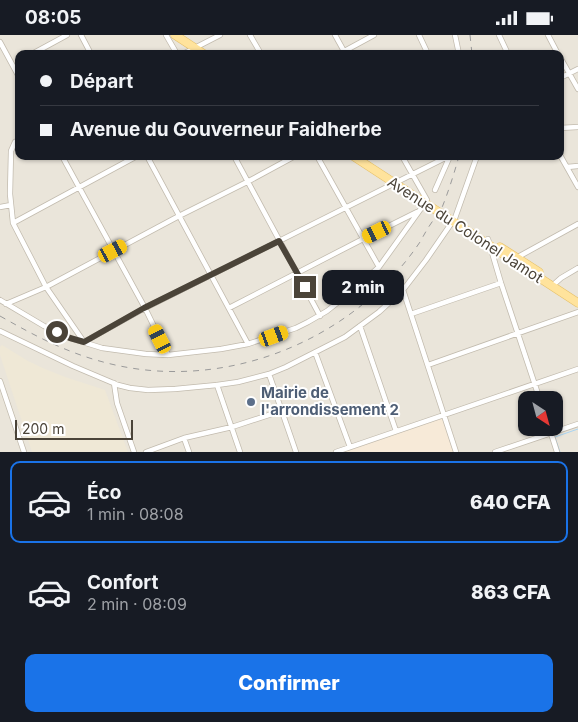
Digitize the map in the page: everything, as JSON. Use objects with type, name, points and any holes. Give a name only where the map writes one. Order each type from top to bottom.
[{"type":"main road","points":[[167,35],[190,50]]},
{"type":"main road","points":[[175,35],[190,50]]},
{"type":"main road","name":"Avenue du Colonel Jamot","points":[[359,160],[578,298]]},
{"type":"main road","name":"Avenue du Colonel Jamot","points":[[365,160],[395,182]]},
{"type":"main road","name":"Avenue du Colonel Jamot","points":[[489,242],[518,257],[578,303]]},
{"type":"street","points":[[39,50],[67,35]]},
{"type":"street","points":[[81,35],[89,50]]},
{"type":"street","points":[[167,35],[174,50]]},
{"type":"street","points":[[193,50],[220,35]]},
{"type":"street","points":[[250,35],[259,50]]},
{"type":"street","points":[[335,35],[344,50]]},
{"type":"street","points":[[348,50],[374,35]]},
{"type":"street","points":[[419,35],[426,50]]},
{"type":"street","points":[[455,35],[458,50]]},
{"type":"street","points":[[499,35],[506,50]]},
{"type":"street","points":[[548,35],[556,50]]},
{"type":"street","points":[[0,42],[15,70]]},
{"type":"street","points":[[564,65],[578,89]]},
{"type":"street","points":[[564,76],[578,69]]},
{"type":"street","points":[[564,128],[578,127]]},
{"type":"street","points":[[15,142],[11,151],[10,205],[13,223],[46,287],[84,342]]},
{"type":"street","points":[[64,160],[168,355]]},
{"type":"street","points":[[13,223],[130,160]]},
{"type":"street","points":[[149,160],[248,344]]},
{"type":"street","points":[[236,160],[320,316]]},
{"type":"street","points":[[6,304],[46,287],[288,160]]},
{"type":"street","points":[[319,160],[379,267]]},
{"type":"street","points":[[0,300],[44,326],[70,338],[102,347],[146,354],[168,355],[248,344],[296,327],[320,316],[379,267],[426,202],[404,160]]},
{"type":"street","points":[[84,342],[144,308],[441,160]]},
{"type":"street","points":[[435,190],[448,160]]},
{"type":"street","points":[[0,331],[64,362],[130,388],[175,389],[217,385],[269,374],[333,343],[379,312],[403,290],[426,261],[454,219],[476,160]]},
{"type":"street","points":[[563,160],[578,187]]},
{"type":"street","points":[[567,167],[578,166]]},
{"type":"street","points":[[0,207],[10,205]]},
{"type":"street","points":[[229,309],[419,211]]},
{"type":"street","points":[[518,257],[578,224]]},
{"type":"street","points":[[489,242],[537,391]]},
{"type":"street","points":[[554,284],[561,277],[578,268]]},
{"type":"street","points":[[411,314],[501,283]]},
{"type":"street","points":[[403,290],[456,452]]},
{"type":"street","points":[[428,365],[578,312]]},
{"type":"street","points":[[360,326],[396,431]]},
{"type":"street","points":[[315,352],[350,447]]},
{"type":"street","points":[[336,452],[578,369]]},
{"type":"street","points":[[269,374],[296,452]]},
{"type":"street","points":[[0,381],[2,396],[24,452]]},
{"type":"street","points":[[114,383],[117,403],[134,452]]},
{"type":"street","points":[[217,385],[240,452]]},
{"type":"street","points":[[146,452],[184,438],[232,427],[282,411]]},
{"type":"street","points":[[563,427],[578,424]]},
{"type":"street","points":[[494,452],[535,436]]},
{"type":"street","points":[[552,436],[557,452]]},
{"type":"street","points":[[184,438],[188,452]]},
{"type":"shaded area","points":[[0,35],[578,35],[578,452],[0,452]]},
{"type":"shaded area","points":[[2,345],[45,369],[105,390],[128,452],[32,452],[0,355],[0,347]]},
{"type":"shaded area","points":[[444,415],[456,452],[336,452]]},
{"type":"waterway","points":[[560,452],[555,437],[578,429]]},
{"type":"railway","points":[[470,35],[472,50]]},
{"type":"railway","points":[[0,316],[40,338],[81,355],[111,364],[155,371],[199,371],[242,364],[284,350],[324,331],[360,306],[393,277],[440,212],[458,160]]},
{"type":"place","name":"Mairie de l'arrondissement 2","points":[[251,402]]},
{"type":"route","points":[[57,332],[84,342],[144,308],[279,241],[305,287]]}]
